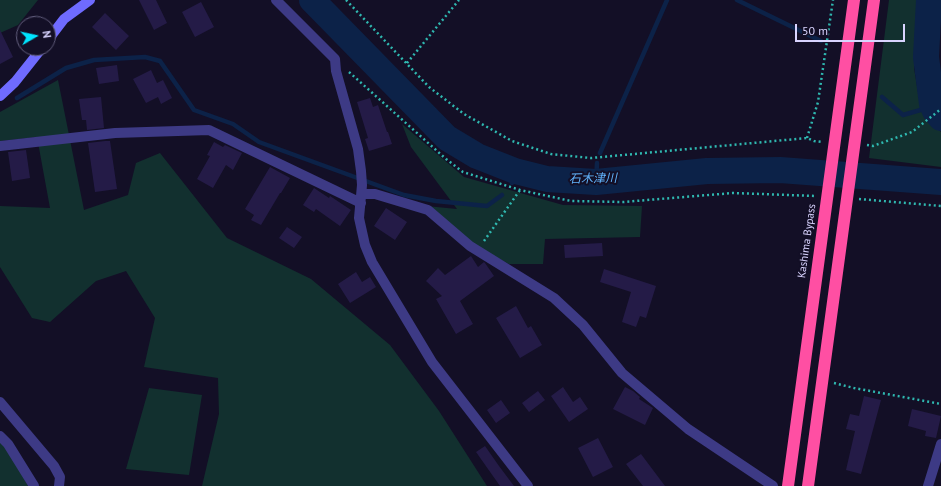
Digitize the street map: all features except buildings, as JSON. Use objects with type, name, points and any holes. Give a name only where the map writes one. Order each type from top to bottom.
[{"type":"highway","name":"Kashima Bypass","points":[[788,486],[826,197],[854,0]]},
{"type":"highway","points":[[808,486],[874,0]]},
{"type":"street","points":[[56,30],[64,19],[90,0]]},
{"type":"street","points":[[276,0],[335,59],[336,71],[358,149],[362,171],[362,194],[359,218],[365,245],[372,262],[432,362],[528,486]]},
{"type":"street","points":[[0,96],[15,82],[36,56]]},
{"type":"street","points":[[0,146],[115,133],[209,130],[362,194],[375,194],[428,210],[470,246],[554,298],[583,325],[622,373],[688,429],[773,486]]},
{"type":"street","points":[[0,402],[54,466],[60,478],[59,486]]},
{"type":"street","points":[[0,436],[8,444],[34,486]]},
{"type":"street","points":[[928,486],[941,444]]},
{"type":"path","points":[[346,0],[429,87],[464,114],[512,141],[551,154],[591,158],[807,138],[814,142],[834,142]]},
{"type":"path","points":[[406,63],[459,0]]},
{"type":"path","points":[[807,138],[818,102],[833,0]]},
{"type":"path","points":[[335,59],[440,154],[463,172],[520,190],[571,201],[623,202],[734,192],[826,197]]},
{"type":"path","points":[[854,144],[872,146],[912,132],[941,109]]},
{"type":"path","points":[[470,246],[482,243],[520,190]]},
{"type":"path","points":[[846,199],[941,206]]},
{"type":"path","points":[[822,380],[854,388],[941,404]]},
{"type":"green space","points":[[0,0],[38,0],[25,16],[16,16],[16,26],[0,33]]},
{"type":"green space","points":[[889,0],[918,0],[914,68],[921,110],[941,132],[941,167],[869,158]]},
{"type":"green space","points":[[58,80],[84,210],[128,195],[136,163],[160,153],[227,238],[311,279],[390,345],[439,411],[487,486],[202,486],[219,414],[218,378],[144,367],[155,318],[126,271],[96,281],[50,322],[32,318],[0,267],[0,206],[50,208],[37,137],[0,141],[0,112]]},
{"type":"green space","points":[[402,124],[464,177],[563,205],[642,206],[640,237],[545,239],[543,264],[509,264],[467,242],[426,206],[457,209],[411,147]]},
{"type":"green space","points":[[149,388],[202,395],[189,475],[126,469]]},
{"type":"green space","points":[[0,432],[28,486],[0,486]]},
{"type":"waterway","name":"石木津川","points":[[312,0],[447,138],[477,156],[515,171],[547,179],[596,182],[707,171],[780,170],[941,182]]},
{"type":"waterway","points":[[600,153],[667,0]]},
{"type":"waterway","points":[[737,0],[821,41]]},
{"type":"waterway","points":[[929,0],[926,57],[932,104],[935,111],[941,118]]},
{"type":"waterway","points":[[17,98],[66,68],[94,60],[145,57],[160,61],[194,110],[233,124],[259,142],[404,195],[436,201],[487,206],[502,195]]},
{"type":"waterway","points":[[882,97],[903,115],[924,109],[932,104]]},
{"type":"waterway","points":[[596,182],[597,163]]},
{"type":"waterway","points":[[512,183],[515,171]]}]
